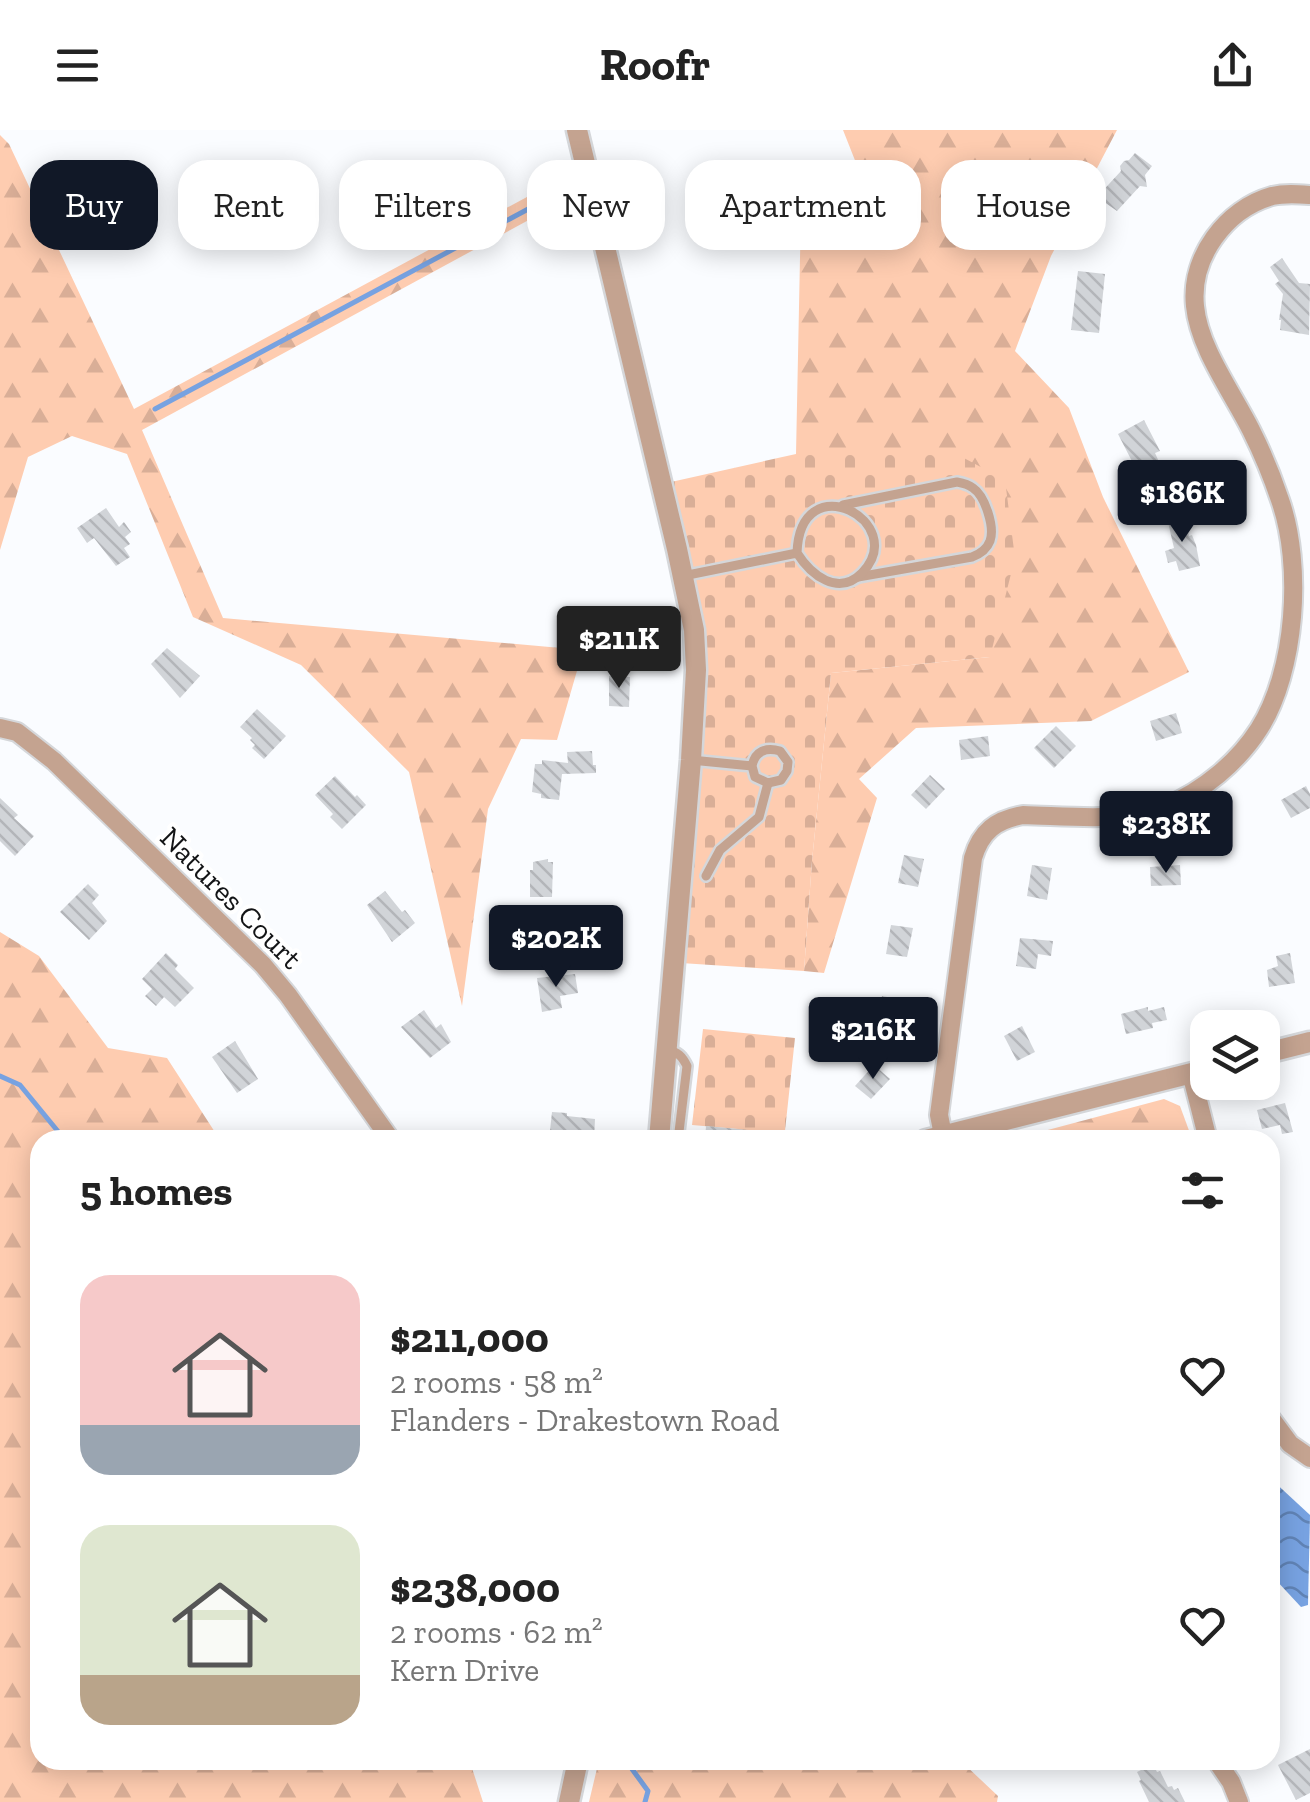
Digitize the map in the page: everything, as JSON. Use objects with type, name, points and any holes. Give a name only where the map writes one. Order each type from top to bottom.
[{"type":"street","points":[[577,130],[584,160]]},
{"type":"street","points":[[936,1130],[973,858],[982,836],[998,822],[1014,817],[1093,817],[1163,808],[1206,785],[1244,749],[1272,704],[1292,620],[1294,586],[1287,524],[1260,450],[1204,340],[1194,304],[1199,268],[1221,228],[1243,210],[1272,196],[1310,195]]},
{"type":"street","points":[[605,250],[694,630],[691,760],[660,1130]]},
{"type":"street","name":"Natures Court","points":[[0,728],[17,732],[54,761],[263,965],[383,1130]]},
{"type":"street","points":[[1280,1050],[1310,1042]]},
{"type":"street","points":[[967,1130],[1190,1073]]},
{"type":"street","points":[[1203,1100],[1207,1130]]},
{"type":"street","points":[[1280,1431],[1310,1458]]},
{"type":"street","points":[[569,1802],[576,1770]]},
{"type":"street","points":[[1223,1770],[1239,1802]]},
{"type":"lane","points":[[957,482],[978,492],[988,514],[990,542],[972,557],[834,583],[814,574],[797,553],[801,531],[812,514],[841,505],[957,482]]},
{"type":"lane","points":[[841,505],[863,520],[874,538],[871,560],[858,577]]},
{"type":"lane","points":[[683,576],[797,553]]},
{"type":"lane","points":[[764,750],[782,752],[788,762],[778,782],[768,784],[757,779],[752,766],[764,750]]},
{"type":"lane","points":[[691,760],[752,766]]},
{"type":"lane","points":[[706,876],[720,850],[759,817],[768,784]]},
{"type":"lane","points":[[667,1050],[683,1057],[687,1066],[679,1130]]},
{"type":"green space","points":[[843,130],[1117,130],[1101,160],[941,160],[941,250],[1054,250],[1015,351],[1069,408],[1103,497],[1189,672],[1091,721],[916,728],[859,779],[877,798],[824,973],[804,971],[831,673],[990,657],[796,454],[800,250],[921,250],[921,160],[855,160]]},
{"type":"green space","points":[[0,135],[9,144],[30,189],[30,250],[59,250],[134,409],[429,250],[473,250],[142,430],[223,618],[583,650],[557,740],[521,739],[488,809],[462,1006],[409,772],[301,665],[193,617],[127,454],[72,436],[28,457],[0,550]]},
{"type":"green space","points":[[527,197],[527,221],[507,232],[507,208]]},
{"type":"green space","points":[[949,450],[1005,480],[1015,558],[990,657],[831,673],[804,971],[681,963],[706,690],[700,604],[671,482],[796,454]]},
{"type":"green space","points":[[0,932],[39,956],[108,1048],[167,1058],[214,1130],[30,1130],[30,1770],[473,1770],[483,1802],[0,1802]]},
{"type":"green space","points":[[703,1029],[795,1038],[785,1130],[692,1125]]},
{"type":"green space","points":[[1164,1099],[1180,1106],[1189,1130],[1048,1130]]},
{"type":"green space","points":[[597,1770],[970,1770],[998,1796],[997,1802],[589,1802]]},
{"type":"water","points":[[1280,1487],[1310,1515],[1308,1605],[1301,1607],[1280,1584]]},
{"type":"building","points":[[1135,153],[1152,166],[1145,175],[1147,187],[1140,186],[1117,211],[1106,203],[1106,187],[1121,171],[1124,161]]},
{"type":"building","points":[[1282,258],[1299,283],[1310,284],[1309,335],[1280,330],[1283,294],[1270,267]]},
{"type":"building","points":[[1078,271],[1105,274],[1099,333],[1071,330]]},
{"type":"building","points":[[1144,420],[1160,451],[1155,453],[1160,464],[1139,475],[1118,434]]},
{"type":"building","points":[[106,508],[119,527],[124,522],[131,532],[125,537],[130,544],[124,548],[130,557],[116,566],[94,538],[87,543],[77,528]]},
{"type":"building","points":[[1184,514],[1200,566],[1179,571],[1176,561],[1168,563],[1165,551],[1174,548],[1167,518]]},
{"type":"building","points":[[167,648],[200,676],[180,698],[151,664]]},
{"type":"building","points":[[609,676],[630,677],[629,707],[609,706]]},
{"type":"building","points":[[257,709],[286,736],[264,759],[240,727]]},
{"type":"building","points":[[1176,713],[1182,733],[1156,741],[1150,721]]},
{"type":"building","points":[[1056,726],[1076,746],[1054,768],[1034,748]]},
{"type":"building","points":[[988,736],[990,756],[961,760],[959,740]]},
{"type":"building","points":[[592,751],[596,773],[562,774],[559,800],[541,798],[541,794],[532,792],[535,764],[542,764],[542,760],[568,763],[567,752]]},
{"type":"building","points":[[930,775],[945,789],[926,809],[911,795]]},
{"type":"building","points":[[335,776],[366,805],[342,829],[315,795]]},
{"type":"building","points":[[1306,786],[1310,808],[1291,818],[1281,800]]},
{"type":"building","points":[[0,798],[34,836],[15,856],[0,841]]},
{"type":"building","points":[[904,855],[924,859],[918,887],[898,883]]},
{"type":"building","points":[[533,862],[553,862],[552,897],[530,897]]},
{"type":"building","points":[[1032,865],[1052,868],[1047,900],[1027,896]]},
{"type":"building","points":[[1180,865],[1181,885],[1151,886],[1150,867]]},
{"type":"building","points":[[88,884],[99,895],[92,903],[107,921],[89,940],[60,912]]},
{"type":"building","points":[[385,891],[415,923],[392,942],[367,905]]},
{"type":"building","points":[[891,925],[913,928],[907,957],[886,954]]},
{"type":"building","points":[[1020,938],[1053,941],[1051,956],[1038,954],[1036,969],[1016,966]]},
{"type":"building","points":[[166,953],[194,988],[175,1007],[164,997],[156,1006],[145,996],[152,989],[142,979]]},
{"type":"building","points":[[1290,953],[1295,983],[1269,987],[1267,970],[1278,966],[1276,956]]},
{"type":"building","points":[[575,974],[578,993],[560,996],[562,1008],[542,1012],[537,978]]},
{"type":"building","points":[[882,996],[903,1000],[897,1028],[876,1024]]},
{"type":"building","points":[[1148,1007],[1148,1011],[1164,1007],[1167,1020],[1152,1023],[1153,1028],[1126,1034],[1121,1014]]},
{"type":"building","points":[[424,1010],[436,1028],[441,1024],[451,1042],[430,1058],[401,1027]]},
{"type":"building","points":[[1022,1026],[1035,1052],[1017,1061],[1004,1036]]},
{"type":"building","points":[[235,1041],[258,1079],[237,1093],[212,1057]]},
{"type":"building","points":[[874,1065],[890,1079],[871,1099],[855,1086]]},
{"type":"building","points":[[1285,1103],[1293,1132],[1282,1134],[1280,1125],[1262,1129],[1257,1110]]},
{"type":"building","points":[[552,1112],[595,1119],[594,1130],[550,1130]]},
{"type":"building","points":[[706,1126],[748,1130],[706,1130]]},
{"type":"building","points":[[1310,1749],[1310,1793],[1296,1800],[1280,1764]]},
{"type":"building","points":[[1160,1771],[1168,1787],[1178,1788],[1185,1802],[1149,1802],[1137,1772]]},
{"type":"waterway","points":[[155,409],[527,210]]},
{"type":"waterway","points":[[0,1076],[20,1085],[57,1130]]},
{"type":"waterway","points":[[633,1770],[648,1791],[645,1802]]}]
